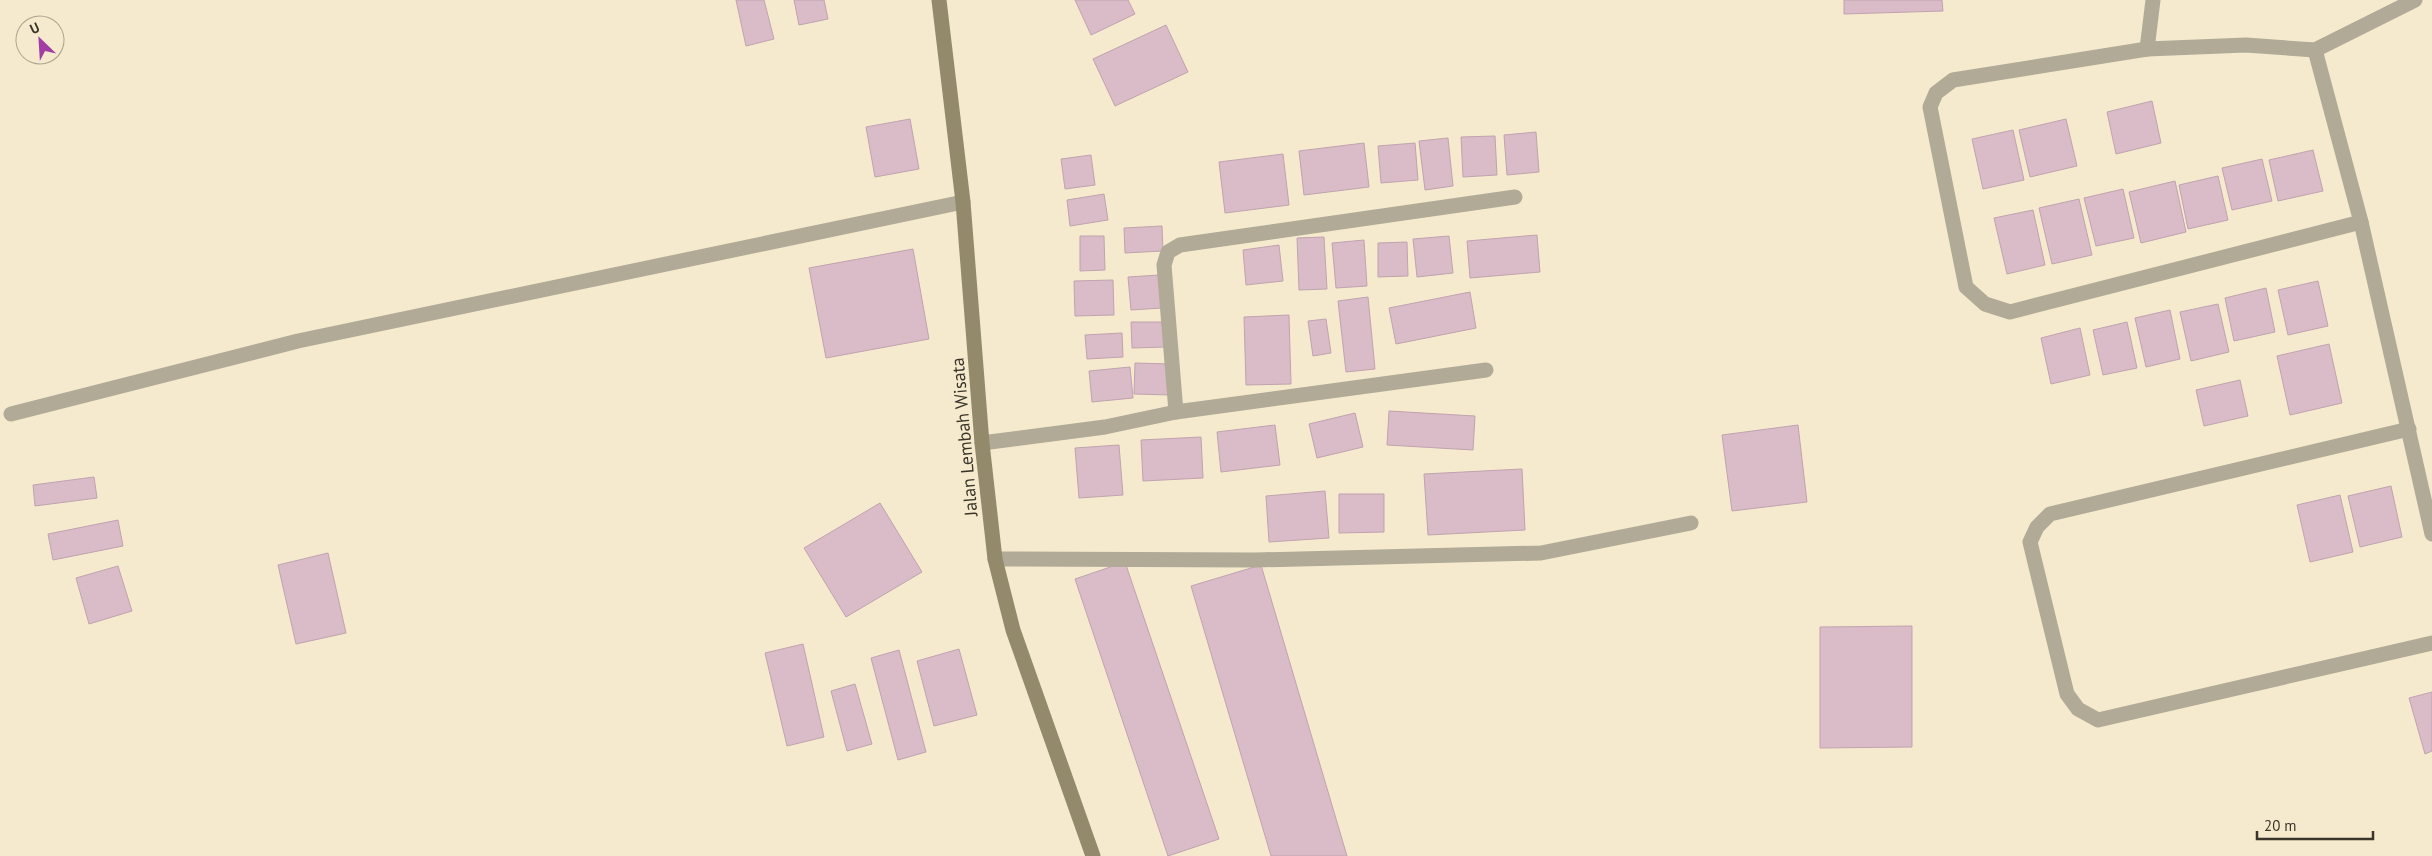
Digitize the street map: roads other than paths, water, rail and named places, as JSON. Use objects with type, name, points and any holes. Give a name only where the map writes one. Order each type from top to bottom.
[{"type":"street","name":"Jalan Lembah Wisata","points":[[939,0],[963,202],[982,443],[994,559],[1013,630],[1093,856]]},
{"type":"street","points":[[2147,48],[2154,0]]},
{"type":"street","points":[[2361,222],[2010,312],[1985,304],[1966,287],[1930,107],[1936,93],[1953,80],[2147,48],[2246,45],[2315,50],[2415,0]]},
{"type":"street","points":[[2315,50],[2361,222],[2432,529]]},
{"type":"street","points":[[1176,412],[1164,265],[1168,252],[1180,246],[1515,197]]},
{"type":"street","points":[[11,414],[298,340],[963,202]]},
{"type":"street","points":[[982,443],[1105,427],[1176,412],[1486,370]]},
{"type":"street","points":[[2409,429],[2050,514],[2037,527],[2030,542],[2067,694],[2078,709],[2098,720],[2432,643]]},
{"type":"street","points":[[994,559],[1254,560],[1541,553],[1691,523]]}]
